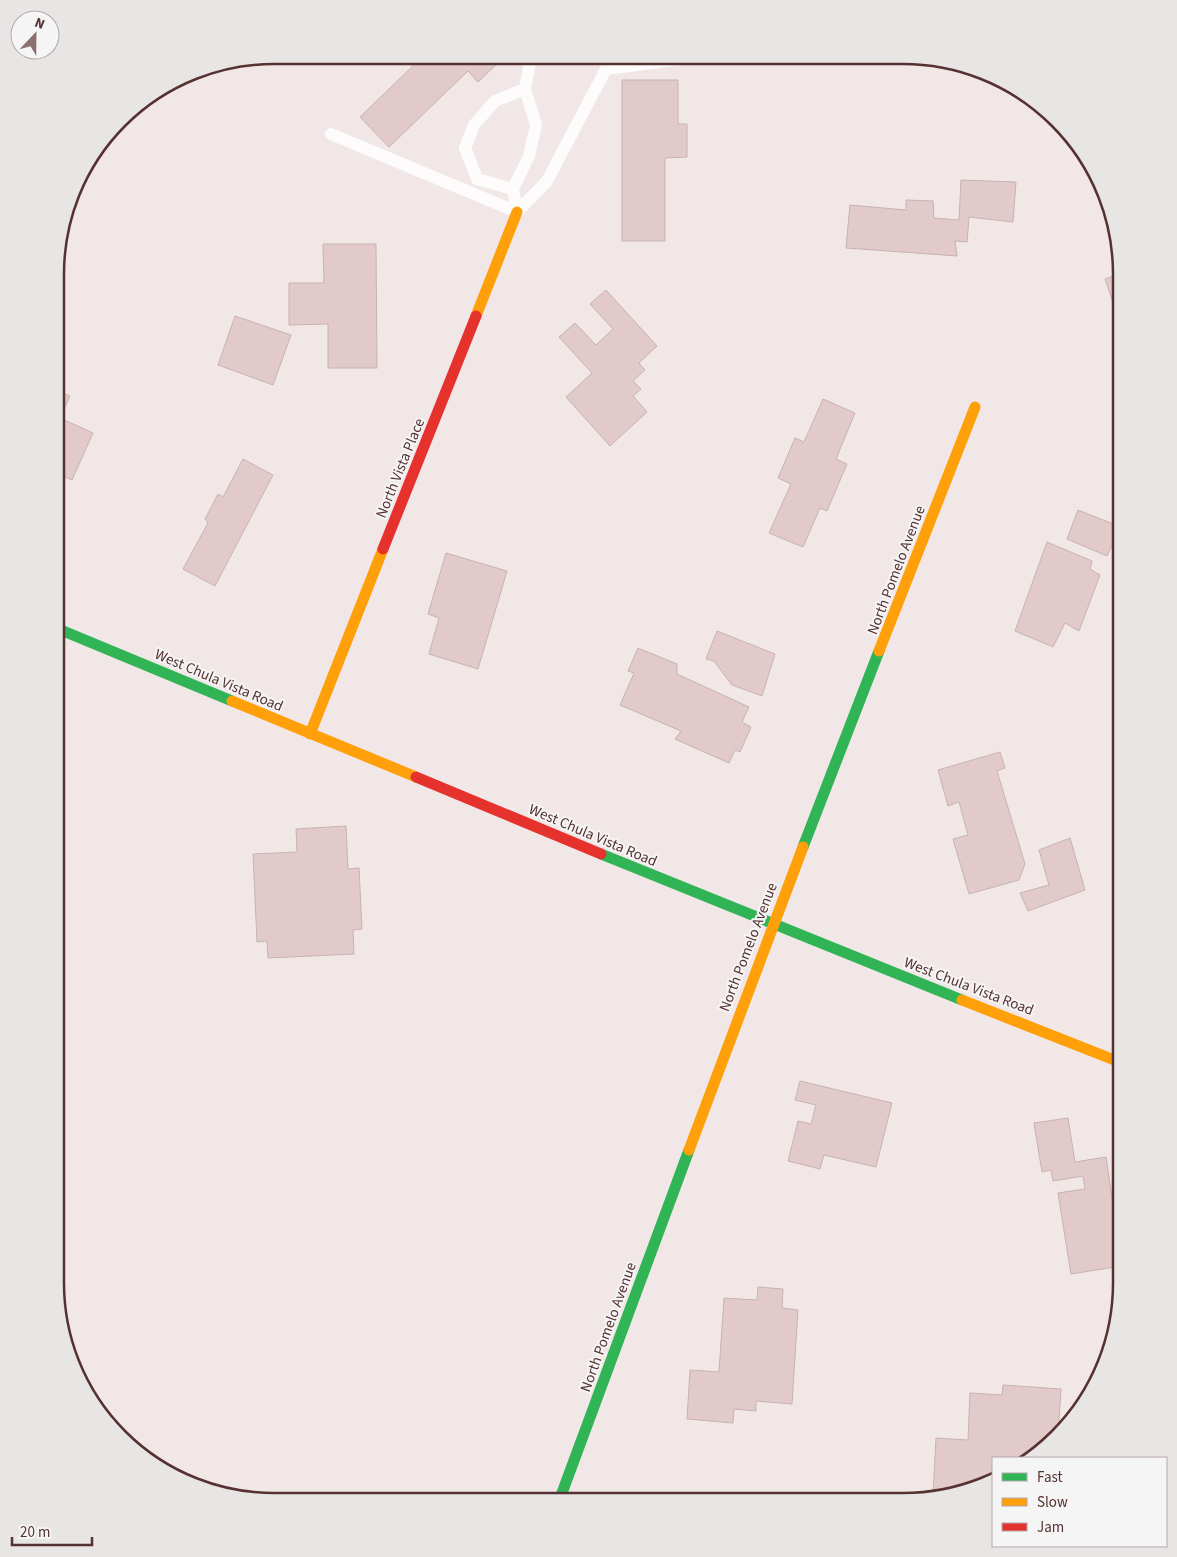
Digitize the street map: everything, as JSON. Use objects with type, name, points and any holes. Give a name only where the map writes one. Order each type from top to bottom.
[{"type":"street","name":"North Vista Place","points":[[310,734],[517,212]]},
{"type":"street","name":"North Pomelo Avenue","points":[[562,1493],[772,925],[976,407]]},
{"type":"street","name":"West Chula Vista Road","points":[[64,631],[772,925],[1113,1059]]},
{"type":"lane","points":[[517,212],[513,190],[529,156],[536,125],[525,89],[530,64]]},
{"type":"lane","points":[[517,212],[547,181],[606,69],[644,64]]},
{"type":"lane","points":[[513,190],[477,179],[465,148],[474,125],[495,101],[525,89]]},
{"type":"lane","points":[[332,134],[517,212]]},
{"type":"building","points":[[415,64],[497,64],[478,82],[468,71],[389,147],[360,117]]},
{"type":"building","points":[[622,80],[678,80],[678,124],[687,124],[687,157],[665,158],[665,241],[622,241]]},
{"type":"building","points":[[961,180],[1016,182],[1013,222],[969,217],[967,242],[955,241],[957,256],[846,248],[850,205],[906,210],[906,200],[933,201],[934,218],[959,220]]},
{"type":"building","points":[[323,244],[376,244],[377,368],[328,368],[328,324],[289,325],[289,283],[324,283]]},
{"type":"building","points":[[1113,276],[1113,303],[1105,279]]},
{"type":"building","points":[[606,290],[657,346],[639,363],[645,370],[633,381],[641,389],[633,396],[647,412],[610,446],[566,397],[592,373],[559,337],[575,323],[596,345],[613,329],[590,304]]},
{"type":"building","points":[[235,316],[291,335],[273,385],[218,365]]},
{"type":"building","points":[[64,394],[70,396],[64,409]]},
{"type":"building","points":[[823,399],[855,413],[836,459],[847,464],[827,511],[820,508],[803,547],[769,533],[791,484],[778,478],[795,438],[804,442]]},
{"type":"building","points":[[64,420],[93,433],[72,480],[64,476]]},
{"type":"building","points":[[243,459],[273,475],[215,586],[183,569],[208,523],[205,519],[218,494],[223,497]]},
{"type":"building","points":[[1078,510],[1113,524],[1113,544],[1107,556],[1067,539]]},
{"type":"building","points":[[1047,542],[1092,561],[1090,569],[1100,575],[1079,631],[1065,623],[1053,647],[1015,631]]},
{"type":"building","points":[[446,553],[507,571],[478,669],[429,654],[439,618],[428,614]]},
{"type":"building","points":[[717,631],[775,654],[762,696],[732,685],[714,661],[706,659]]},
{"type":"building","points":[[638,648],[677,664],[677,674],[749,707],[742,722],[751,727],[740,752],[735,750],[729,763],[675,739],[681,731],[620,705],[634,673],[628,671]]},
{"type":"building","points":[[1000,752],[1005,768],[997,771],[1025,864],[1019,880],[969,894],[953,839],[968,835],[959,802],[948,806],[938,770]]},
{"type":"building","points":[[346,826],[348,869],[359,868],[362,929],[353,930],[354,954],[268,958],[267,941],[257,942],[253,854],[297,852],[296,829]]},
{"type":"building","points":[[1070,838],[1085,890],[1028,911],[1020,893],[1049,885],[1039,850]]},
{"type":"building","points":[[800,1081],[892,1103],[876,1167],[824,1155],[820,1169],[788,1161],[798,1121],[811,1124],[816,1105],[795,1100]]},
{"type":"building","points":[[1068,1118],[1075,1162],[1106,1157],[1113,1205],[1113,1267],[1071,1274],[1058,1193],[1085,1189],[1083,1176],[1053,1181],[1051,1170],[1042,1172],[1034,1123]]},
{"type":"building","points":[[758,1287],[783,1289],[782,1308],[798,1310],[792,1404],[756,1401],[756,1411],[734,1409],[733,1423],[687,1419],[690,1370],[719,1372],[724,1298],[757,1300]]},
{"type":"building","points":[[1003,1385],[1061,1389],[1059,1425],[1021,1457],[992,1457],[992,1474],[958,1486],[933,1491],[936,1438],[968,1440],[970,1393],[1002,1395]]},
{"type":"traffic: fast","points":[[64,631],[232,701]]},
{"type":"traffic: fast","points":[[803,847],[879,651]]},
{"type":"traffic: fast","points":[[601,854],[962,1000]]},
{"type":"traffic: fast","points":[[562,1493],[689,1150]]},
{"type":"traffic: slow","points":[[476,316],[517,212]]},
{"type":"traffic: slow","points":[[879,651],[975,407]]},
{"type":"traffic: slow","points":[[310,734],[383,549]]},
{"type":"traffic: slow","points":[[232,701],[416,777]]},
{"type":"traffic: slow","points":[[689,1150],[803,847]]},
{"type":"traffic: slow","points":[[962,1000],[1113,1059]]},
{"type":"traffic: jam","points":[[383,549],[476,316]]},
{"type":"traffic: jam","points":[[416,777],[601,854]]}]
